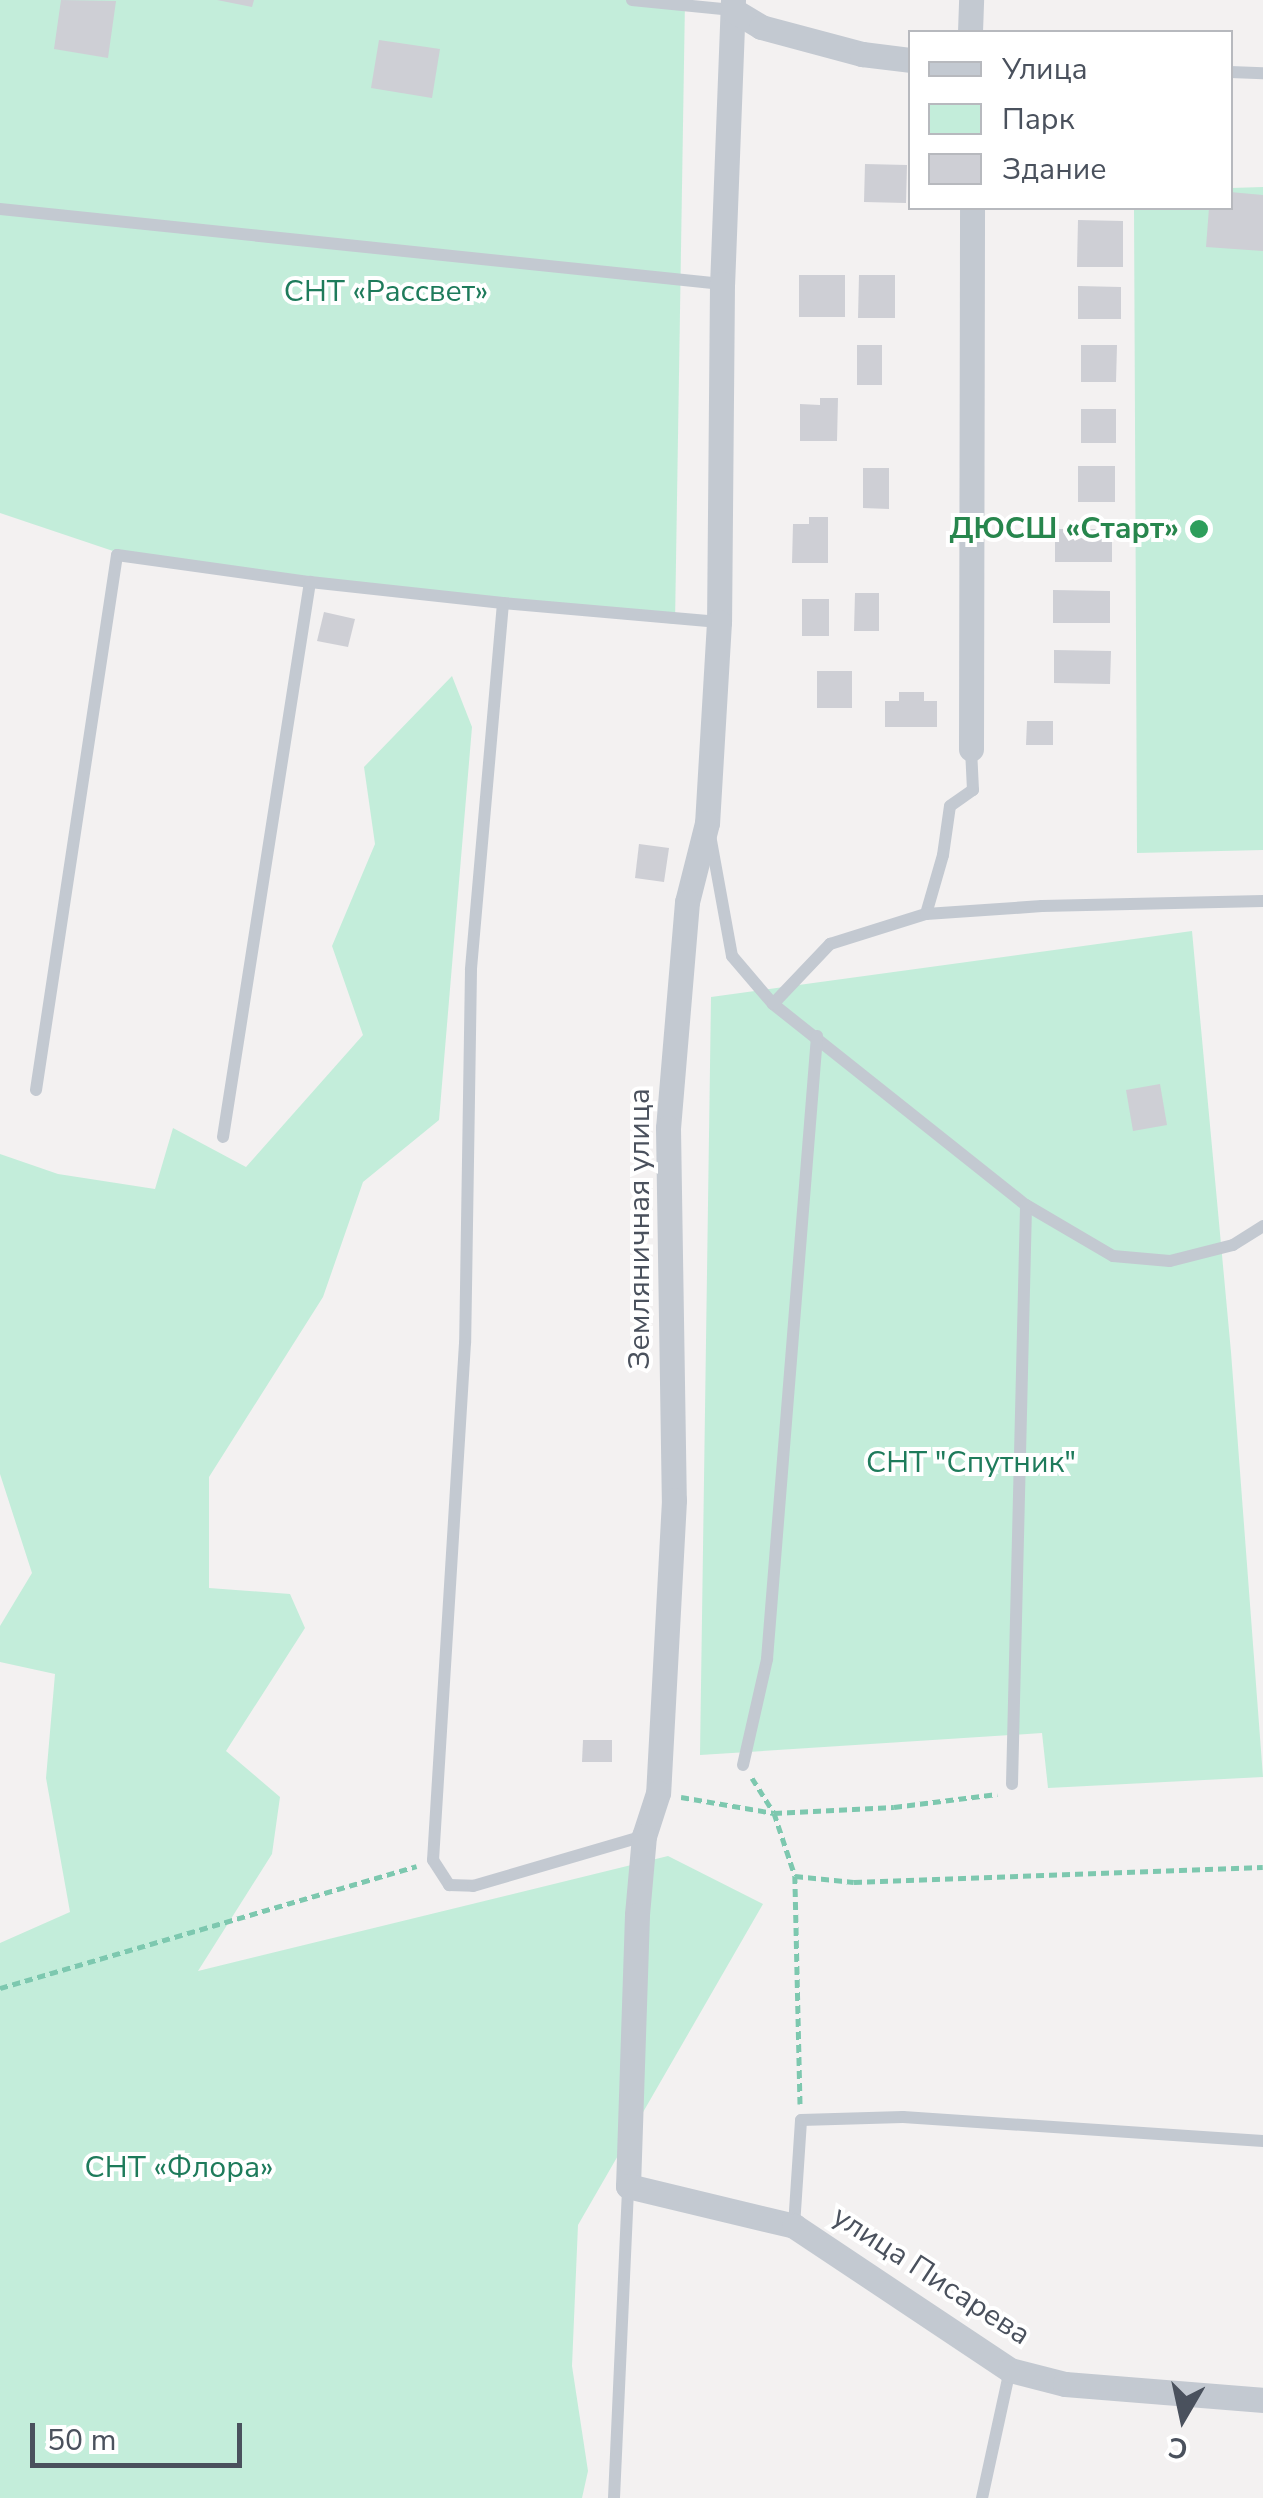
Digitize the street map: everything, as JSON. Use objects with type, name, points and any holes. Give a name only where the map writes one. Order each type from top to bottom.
[{"type":"street","points":[[970,30],[971,0]]},
{"type":"street","points":[[733,5],[761,28],[862,54],[908,60]]},
{"type":"street","name":"Земляничная улица","points":[[628,2186],[637,1915],[644,1836],[658,1793],[674,1500],[668,1128],[688,902],[707,823],[719,622],[722,284],[733,5]]},
{"type":"street","points":[[971,749],[972,210]]},
{"type":"street","name":"улица Писарева","points":[[628,2186],[794,2226],[1010,2370],[1065,2384],[1263,2400]]},
{"type":"lane","points":[[632,0],[733,5]]},
{"type":"lane","points":[[1233,72],[1263,74]]},
{"type":"lane","points":[[0,209],[722,284]]},
{"type":"lane","points":[[36,1090],[118,555],[310,582],[719,622]]},
{"type":"lane","points":[[223,1138],[310,582]]},
{"type":"lane","points":[[503,603],[472,970],[465,1343],[433,1860],[450,1885],[473,1886],[644,1836]]},
{"type":"lane","points":[[926,914],[943,855],[950,806],[973,790],[971,749]]},
{"type":"lane","points":[[707,823],[732,956],[773,1004],[1026,1206],[1113,1256],[1170,1261],[1233,1245],[1263,1226]]},
{"type":"lane","points":[[773,1004],[830,944],[926,914],[1042,906],[1263,901]]},
{"type":"lane","points":[[743,1765],[767,1660],[817,1036]]},
{"type":"lane","points":[[1012,1784],[1026,1206]]},
{"type":"lane","points":[[794,2226],[800,2120],[903,2117],[1263,2141]]},
{"type":"lane","points":[[614,2498],[628,2186]]},
{"type":"lane","points":[[982,2498],[1010,2370]]},
{"type":"path","points":[[743,1765],[774,1813],[795,1876],[800,2120]]},
{"type":"path","points":[[658,1793],[774,1813],[894,1808],[1006,1793],[1012,1784]]},
{"type":"path","points":[[0,1988],[433,1860]]},
{"type":"path","points":[[795,1876],[854,1882],[1263,1867]]},
{"type":"green space","name":"СНТ «Рассвет»","points":[[0,0],[685,0],[675,624],[116,552],[0,513]]},
{"type":"green space","name":"ДЮСШ «Старт»","points":[[1263,187],[1263,850],[1137,853],[1134,210],[1233,210],[1233,188]]},
{"type":"green space","name":"СНТ «Флора»","points":[[452,676],[472,727],[439,1120],[363,1182],[323,1297],[209,1477],[209,1588],[290,1594],[305,1628],[226,1751],[280,1797],[272,1854],[198,1971],[668,1856],[763,1904],[578,2225],[572,2366],[588,2471],[582,2498],[0,2498],[0,1943],[70,1912],[46,1778],[55,1674],[0,1662],[0,1626],[32,1573],[0,1474],[0,1154],[58,1174],[155,1189],[173,1128],[246,1167],[363,1035],[332,946],[375,844],[364,767]]},
{"type":"green space","name":"СНТ \"Спутник\"","points":[[1192,931],[1231,1352],[1263,1777],[1048,1788],[1042,1733],[700,1755],[711,997]]},
{"type":"building","points":[[61,0],[116,1],[108,58],[54,49]]},
{"type":"building","points":[[217,0],[254,0],[252,7]]},
{"type":"building","points":[[379,40],[440,49],[432,98],[371,88]]},
{"type":"building","points":[[865,164],[907,165],[906,203],[864,202]]},
{"type":"building","points":[[1233,192],[1263,195],[1263,251],[1206,247],[1209,210],[1233,210]]},
{"type":"building","points":[[1078,220],[1123,221],[1123,267],[1077,267]]},
{"type":"building","points":[[799,275],[845,275],[845,317],[799,317]]},
{"type":"building","points":[[859,275],[895,275],[895,318],[858,318]]},
{"type":"building","points":[[1078,286],[1121,287],[1121,319],[1078,319]]},
{"type":"building","points":[[857,345],[882,345],[882,385],[857,385]]},
{"type":"building","points":[[1081,345],[1117,345],[1116,382],[1081,382]]},
{"type":"building","points":[[820,398],[838,398],[837,441],[800,441],[800,404],[820,405]]},
{"type":"building","points":[[1081,409],[1116,409],[1116,443],[1081,443]]},
{"type":"building","points":[[1078,466],[1115,466],[1115,502],[1078,502]]},
{"type":"building","points":[[863,468],[889,468],[889,509],[863,508]]},
{"type":"building","points":[[809,517],[828,517],[828,563],[792,563],[793,524],[809,524]]},
{"type":"building","points":[[1055,529],[1112,529],[1112,562],[1055,562]]},
{"type":"building","points":[[1053,590],[1110,591],[1110,623],[1053,623]]},
{"type":"building","points":[[855,593],[879,593],[879,631],[854,631]]},
{"type":"building","points":[[802,599],[829,599],[829,636],[802,636]]},
{"type":"building","points":[[324,612],[355,619],[348,647],[317,641]]},
{"type":"building","points":[[1054,650],[1111,651],[1110,684],[1054,683]]},
{"type":"building","points":[[817,671],[852,671],[852,708],[817,708]]},
{"type":"building","points":[[899,692],[924,692],[924,701],[937,701],[937,727],[885,727],[885,701],[899,701]]},
{"type":"building","points":[[1027,721],[1053,721],[1053,745],[1026,745]]},
{"type":"building","points":[[639,844],[669,848],[664,882],[635,878]]},
{"type":"building","points":[[1160,1084],[1167,1125],[1133,1131],[1126,1090]]},
{"type":"building","points":[[583,1740],[612,1740],[612,1762],[582,1762]]},
{"type":"place","name":"ДЮСШ «Старт»","points":[[1199,529]]}]
